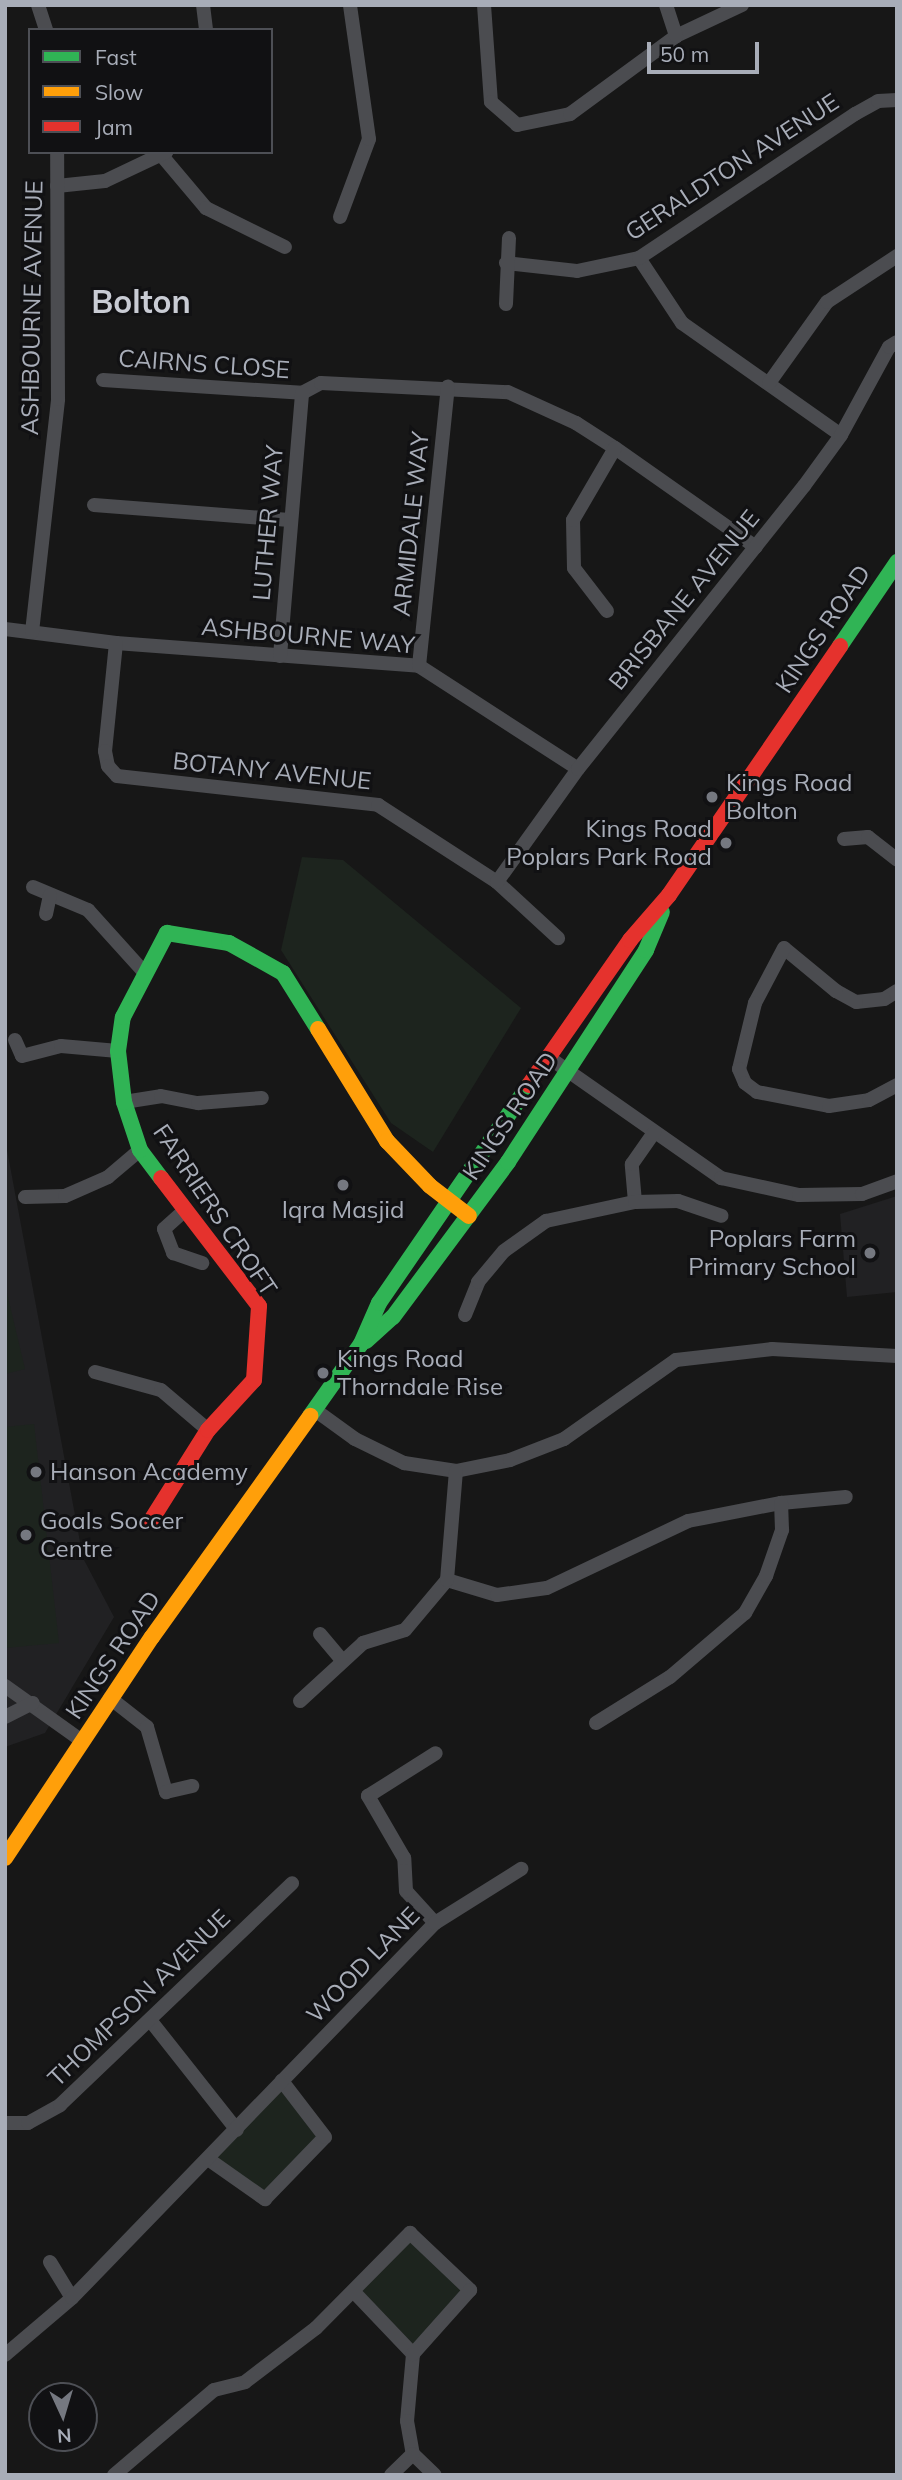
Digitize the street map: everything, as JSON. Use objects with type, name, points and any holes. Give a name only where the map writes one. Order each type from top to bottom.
[{"type":"street","points":[[38,5],[46,28]]},
{"type":"street","points":[[203,5],[206,28]]},
{"type":"street","points":[[340,217],[369,139],[350,5]]},
{"type":"street","points":[[484,5],[491,102],[517,125],[570,114],[676,36],[743,5]]},
{"type":"street","points":[[666,5],[676,36]]},
{"type":"street","name":"GERALDTON AVENUE","points":[[506,263],[577,271],[639,258],[855,114],[878,101],[897,100]]},
{"type":"street","name":"ASHBOURNE AVENUE","points":[[32,632],[58,399],[57,154]]},
{"type":"street","points":[[57,186],[105,181],[164,155],[206,208],[285,247]]},
{"type":"street","points":[[506,304],[509,238]]},
{"type":"street","points":[[769,383],[827,302],[897,256]]},
{"type":"street","points":[[639,258],[682,323],[841,435]]},
{"type":"street","name":"BRISBANE AVENUE","points":[[497,882],[578,769],[756,547],[841,435],[889,347],[897,342]]},
{"type":"street","name":"CAIRNS CLOSE","points":[[103,380],[302,393]]},
{"type":"street","points":[[302,393],[321,383],[448,387],[508,392],[615,448],[756,547]]},
{"type":"street","name":"ARMIDALE WAY","points":[[419,666],[448,387]]},
{"type":"street","name":"LUTHER WAY","points":[[280,656],[289,520],[302,393]]},
{"type":"street","points":[[607,611],[574,568],[573,520],[615,448]]},
{"type":"street","points":[[93,505],[289,520]]},
{"type":"street","name":"KINGS ROAD","points":[[5,1858],[110,1698],[362,1344],[379,1303],[448,1201],[551,1059],[630,940],[669,895],[897,562]]},
{"type":"street","name":"ASHBOURNE WAY","points":[[5,629],[116,643],[419,666],[578,769]]},
{"type":"street","name":"BOTANY AVENUE","points":[[116,643],[105,751],[107,766],[117,776],[378,805],[497,882],[558,938]]},
{"type":"street","points":[[844,839],[866,830],[897,860]]},
{"type":"street","points":[[33,887],[88,910],[144,972]]},
{"type":"street","points":[[46,914],[50,895]]},
{"type":"street","name":"KINGS ROAD","points":[[362,1344],[393,1317],[469,1216],[569,1071],[646,950],[669,895]]},
{"type":"street","name":"FARRIERS CROFT","points":[[150,1522],[208,1430],[254,1380],[259,1306],[140,1150],[124,1102],[118,1051],[122,1017],[167,933],[229,943],[283,973],[387,1140],[448,1201]]},
{"type":"street","points":[[897,991],[884,999],[856,1002],[836,991],[784,948],[755,1003],[739,1069],[745,1083],[757,1092],[829,1106],[869,1100],[897,1085]]},
{"type":"street","points":[[15,1040],[22,1056],[61,1046],[118,1051]]},
{"type":"street","points":[[551,1059],[721,1178],[799,1195],[862,1194],[897,1181]]},
{"type":"street","points":[[124,1102],[161,1096],[198,1102],[262,1097]]},
{"type":"street","points":[[635,1202],[632,1164],[654,1132]]},
{"type":"street","points":[[25,1197],[65,1196],[108,1177],[140,1150]]},
{"type":"street","points":[[448,1201],[469,1216]]},
{"type":"street","points":[[465,1315],[478,1282],[504,1251],[546,1222],[635,1202],[678,1201],[722,1216]]},
{"type":"street","points":[[184,1211],[164,1228],[173,1253],[202,1264]]},
{"type":"street","points":[[315,1410],[355,1439],[404,1463],[456,1471],[510,1460],[564,1439],[676,1360],[772,1349],[897,1356]]},
{"type":"street","points":[[95,1371],[161,1390],[208,1430]]},
{"type":"street","points":[[300,1701],[341,1659],[363,1643],[405,1630],[447,1580],[456,1471]]},
{"type":"street","points":[[447,1580],[497,1595],[547,1588],[688,1521],[781,1503],[846,1497]]},
{"type":"street","points":[[596,1723],[670,1677],[746,1613],[766,1576],[782,1530],[781,1503]]},
{"type":"street","points":[[320,1634],[341,1659]]},
{"type":"street","points":[[5,1686],[33,1703],[82,1741]]},
{"type":"street","points":[[110,1698],[146,1727],[166,1792],[192,1786]]},
{"type":"street","points":[[5,1717],[33,1703]]},
{"type":"street","points":[[435,1923],[407,1891],[404,1858],[368,1796],[436,1753]]},
{"type":"street","name":"WOOD LANE","points":[[5,2355],[72,2298],[435,1923],[521,1869]]},
{"type":"street","name":"THOMPSON AVENUE","points":[[5,2123],[28,2123],[61,2105],[292,1883]]},
{"type":"street","points":[[150,2020],[237,2130]]},
{"type":"street","points":[[208,2159],[265,2199],[325,2137],[282,2081]]},
{"type":"street","points":[[114,2475],[214,2390],[245,2382],[354,2292],[410,2233],[470,2290],[413,2354],[407,2421],[413,2454],[435,2475]]},
{"type":"street","points":[[50,2262],[72,2298]]},
{"type":"street","points":[[354,2292],[413,2354]]},
{"type":"street","points":[[391,2475],[413,2454]]},
{"type":"shaded area","points":[[302,857],[343,860],[521,1008],[433,1152],[391,1123],[281,950]]},
{"type":"shaded area","name":"Hanson Academy","points":[[5,1139],[83,1558],[114,1617],[45,1733],[5,1747]]},
{"type":"shaded area","name":"Poplars Farm Primary School","points":[[897,1196],[897,1292],[847,1297],[840,1214]]},
{"type":"shaded area","points":[[5,1285],[25,1369],[5,1374]]},
{"type":"shaded area","name":"Goals Soccer Centre","points":[[34,1424],[59,1643],[5,1648],[5,1427]]},
{"type":"shaded area","points":[[281,2090],[317,2137],[265,2192],[215,2157]]},
{"type":"shaded area","points":[[410,2240],[462,2291],[414,2345],[362,2291]]},
{"type":"traffic: fast","points":[[840,646],[897,562]]},
{"type":"traffic: fast","points":[[366,1341],[393,1317],[508,1162],[646,950],[662,912]]},
{"type":"traffic: fast","points":[[161,1178],[140,1150],[124,1102],[118,1051],[123,1017],[167,933],[229,943],[283,973],[318,1029]]},
{"type":"traffic: fast","points":[[310,1416],[361,1344],[379,1303],[529,1085]]},
{"type":"traffic: slow","points":[[318,1029],[387,1141],[430,1186],[469,1216]]},
{"type":"traffic: slow","points":[[5,1858],[152,1637],[310,1416]]},
{"type":"traffic: jam","points":[[529,1085],[630,940],[669,895],[840,646]]},
{"type":"traffic: jam","points":[[150,1522],[208,1430],[254,1380],[259,1306],[161,1178]]},
{"type":"place","name":"Kings Road Bolton","points":[[712,797]]},
{"type":"place","name":"Kings Road Poplars Park Road","points":[[726,843]]},
{"type":"place","name":"Iqra Masjid","points":[[343,1185]]},
{"type":"place","name":"Poplars Farm Primary School","points":[[870,1253]]},
{"type":"place","name":"Kings Road Thorndale Rise","points":[[323,1373]]},
{"type":"place","name":"Hanson Academy","points":[[36,1472]]},
{"type":"place","name":"Goals Soccer Centre","points":[[26,1535]]},
{"type":"district","name":"Bolton","points":[[141,301]]}]
